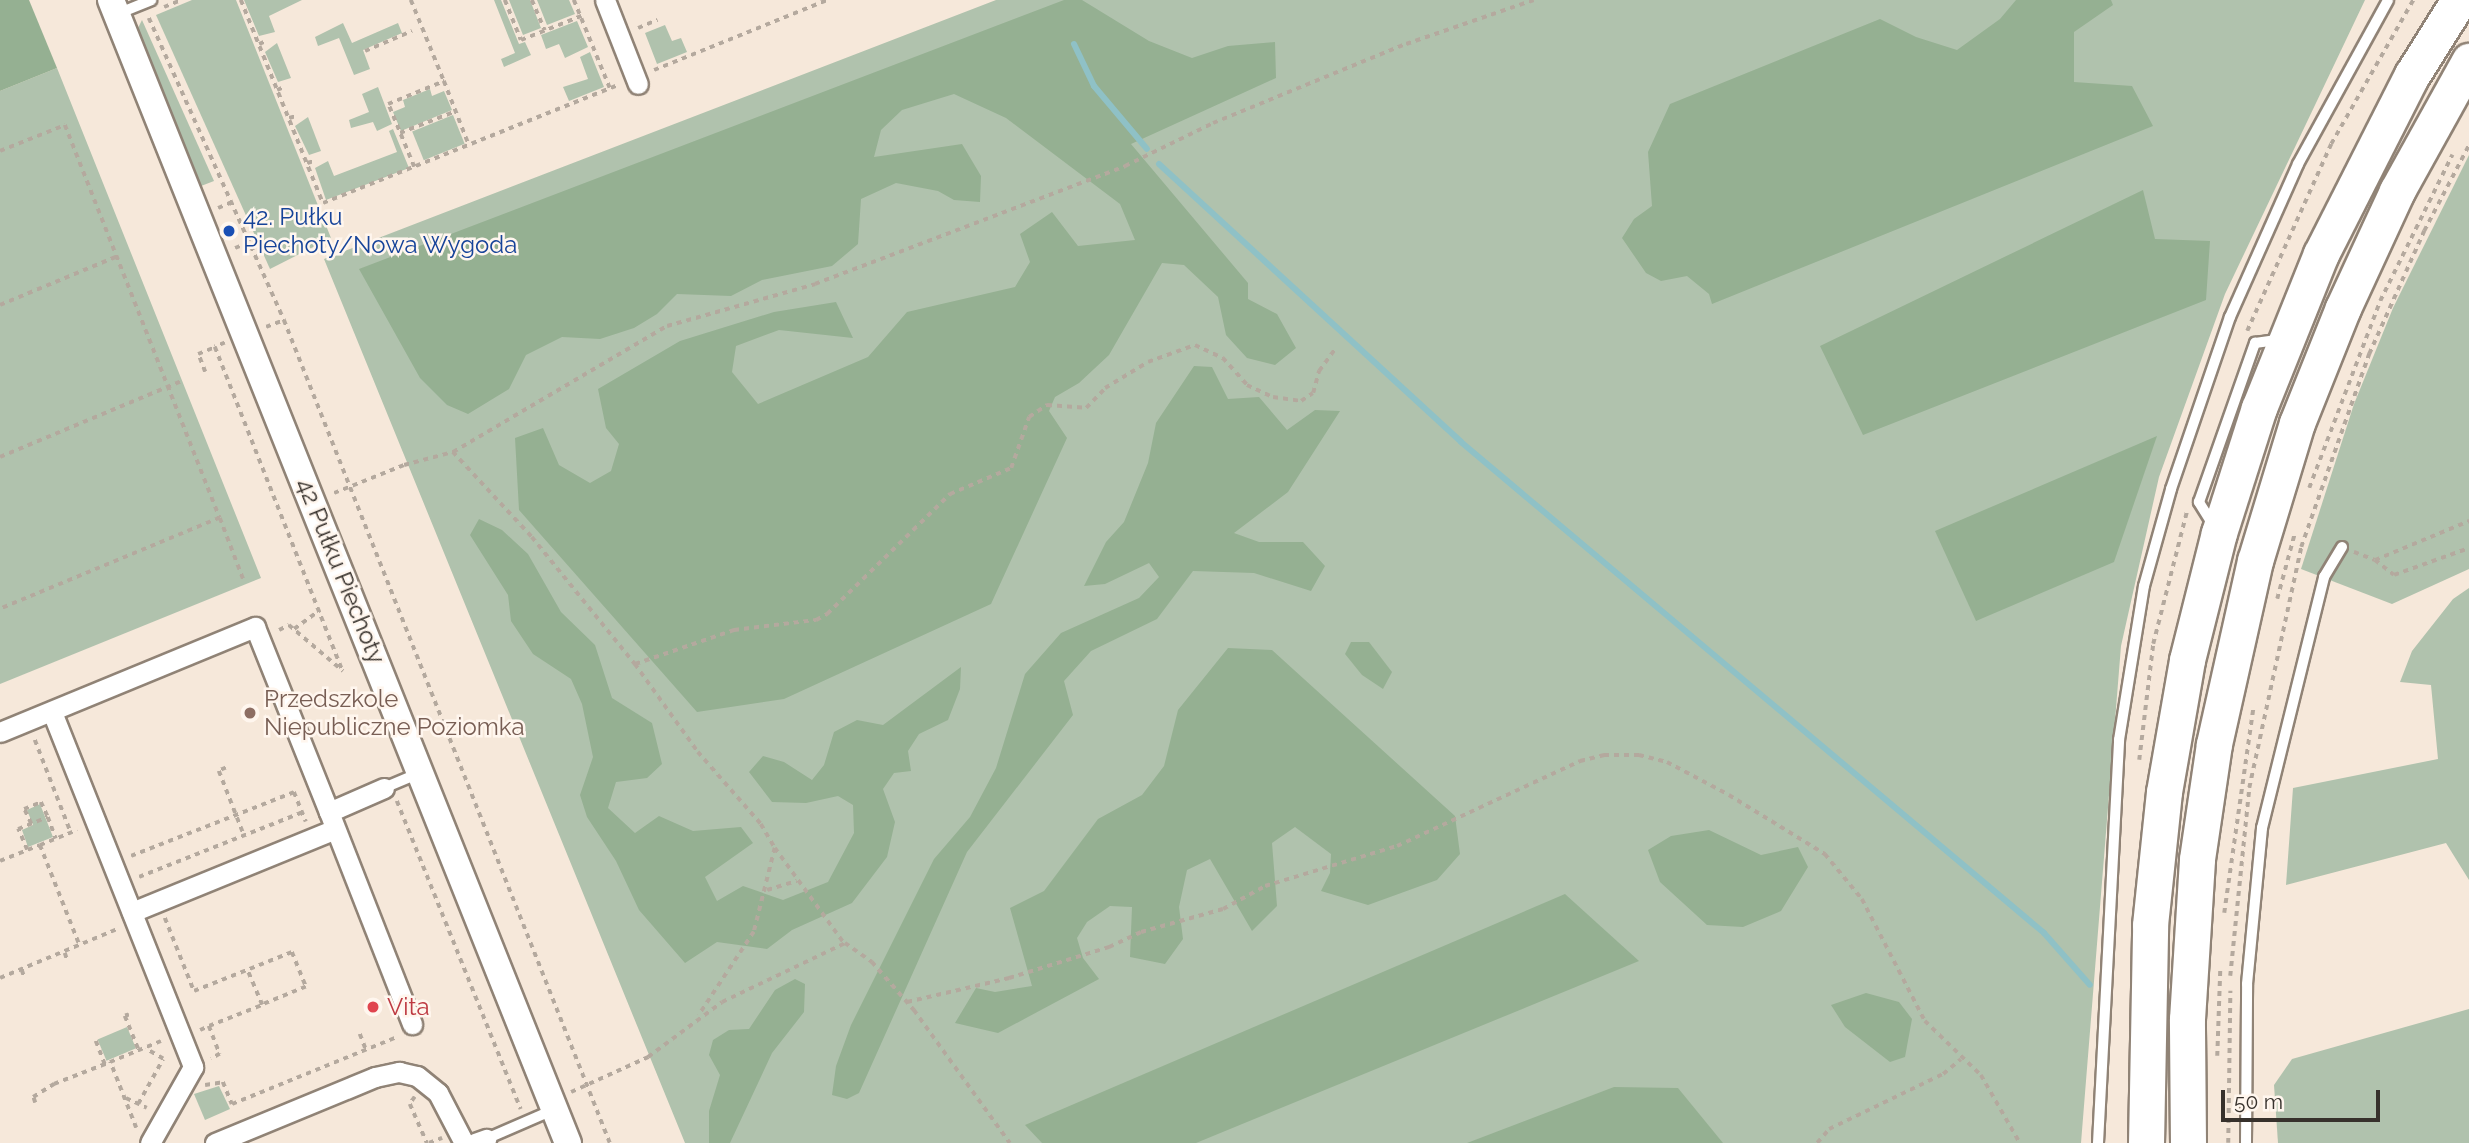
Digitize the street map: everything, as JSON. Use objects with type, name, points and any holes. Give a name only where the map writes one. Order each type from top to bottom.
[{"type":"highway","points":[[2146,1143],[2149,939],[2164,792],[2187,660],[2219,533],[2284,339],[2362,168],[2459,0]]},
{"type":"highway","points":[[2188,1143],[2190,946],[2214,744],[2249,586],[2297,423],[2343,307],[2397,191],[2469,61]]},
{"type":"highway","points":[[2259,408],[2297,423]]},
{"type":"street","points":[[604,0],[637,81]]},
{"type":"street","name":"42 Pułku Piechoty","points":[[114,7],[568,1143]]},
{"type":"street","points":[[0,732],[255,627],[409,1029]]},
{"type":"street","points":[[52,712],[141,909],[193,1067],[145,1140]]},
{"type":"street","points":[[141,909],[313,839],[329,815],[389,791]]},
{"type":"street","points":[[215,1143],[375,1077],[400,1072],[417,1076],[438,1093],[464,1143]]},
{"type":"lane","points":[[2098,1143],[2119,740],[2144,586],[2179,464],[2230,317],[2298,164],[2388,0]]},
{"type":"lane","points":[[114,7],[148,5]]},
{"type":"lane","points":[[2219,533],[2199,502],[2255,343],[2284,339]]},
{"type":"lane","points":[[2246,1143],[2246,984],[2262,828],[2324,577],[2342,547]]},
{"type":"lane","points":[[389,791],[421,772]]},
{"type":"lane","points":[[481,1141],[555,1110]]},
{"type":"path","points":[[242,0],[323,203],[610,89],[637,81],[827,0]]},
{"type":"path","points":[[411,0],[438,60],[469,145]]},
{"type":"path","points":[[505,0],[521,40],[581,16]]},
{"type":"path","points":[[533,0],[545,30]]},
{"type":"path","points":[[574,0],[610,89]]},
{"type":"path","points":[[313,502],[453,452],[667,326],[816,284],[1125,166],[1213,123],[1406,44],[1534,0]]},
{"type":"path","points":[[148,5],[284,320],[610,1143]]},
{"type":"path","points":[[638,28],[657,20]]},
{"type":"path","points":[[365,51],[412,31]]},
{"type":"path","points":[[532,35],[534,43]]},
{"type":"path","points":[[259,44],[266,41]]},
{"type":"path","points":[[414,167],[388,104],[444,81]]},
{"type":"path","points":[[278,90],[284,87]]},
{"type":"path","points":[[401,133],[456,111]]},
{"type":"path","points":[[289,118],[296,116]]},
{"type":"path","points":[[0,151],[65,125],[170,386],[244,581]]},
{"type":"path","points":[[2308,489],[2380,301],[2455,148]]},
{"type":"path","points":[[307,163],[314,161]]},
{"type":"path","points":[[0,305],[118,256]]},
{"type":"path","points":[[260,330],[284,320]]},
{"type":"path","points":[[205,372],[198,354],[229,342]]},
{"type":"path","points":[[635,664],[734,630],[816,620],[827,614],[950,494],[1011,468],[1029,417],[1047,405],[1086,408],[1105,388],[1148,362],[1195,345],[1223,358],[1247,385],[1273,397],[1301,401],[1313,393],[1319,371],[1334,350]]},
{"type":"path","points":[[215,347],[343,671],[289,625],[271,633]]},
{"type":"path","points":[[0,457],[182,382]]},
{"type":"path","points":[[453,452],[532,537],[635,664],[845,943],[872,962],[906,1002],[1010,1143]]},
{"type":"path","points":[[0,609],[220,518]]},
{"type":"path","points":[[2375,560],[2469,521]]},
{"type":"path","points":[[2277,602],[2296,528]]},
{"type":"path","points":[[2342,547],[2375,560],[2394,575],[2403,575],[2469,548]]},
{"type":"path","points":[[293,629],[320,611]]},
{"type":"path","points":[[2223,921],[2254,701]]},
{"type":"path","points":[[32,733],[71,833]]},
{"type":"path","points":[[906,1002],[1009,978],[1109,947],[1141,932],[1223,909],[1265,886],[1397,846],[1580,761],[1604,755],[1639,755],[1667,762],[1698,778],[1825,854],[1862,899],[1925,1021],[1961,1059],[1981,1075],[2020,1143]]},
{"type":"path","points":[[226,768],[219,771],[244,835]]},
{"type":"path","points":[[389,791],[523,1114]]},
{"type":"path","points":[[131,856],[294,792],[313,839]]},
{"type":"path","points":[[31,824],[24,808],[41,802],[56,839]]},
{"type":"path","points":[[139,877],[302,812],[329,815]]},
{"type":"path","points":[[26,850],[18,829],[48,817]]},
{"type":"path","points":[[126,844],[139,877],[141,909],[154,914],[162,911],[194,991],[300,952]]},
{"type":"path","points":[[0,861],[40,845],[80,946]]},
{"type":"path","points":[[699,1016],[754,932],[775,848]]},
{"type":"path","points":[[766,890],[799,881]]},
{"type":"path","points":[[0,978],[99,939]]},
{"type":"path","points":[[555,1110],[586,1082],[648,1057],[699,1016],[845,943]]},
{"type":"path","points":[[65,953],[68,962]]},
{"type":"path","points":[[196,1021],[200,1030],[306,987],[293,955]]},
{"type":"path","points":[[2217,1065],[2221,957]]},
{"type":"path","points":[[22,970],[25,979]]},
{"type":"path","points":[[247,970],[262,1005]]},
{"type":"path","points":[[129,1015],[125,1016],[139,1051]]},
{"type":"path","points":[[209,1026],[220,1055],[206,1061],[216,1084]]},
{"type":"path","points":[[223,1082],[232,1105],[366,1051],[409,1029]]},
{"type":"path","points":[[360,1034],[366,1051]]},
{"type":"path","points":[[35,1103],[33,1097],[74,1077],[168,1039]]},
{"type":"path","points":[[96,1041],[105,1065]]},
{"type":"path","points":[[138,1104],[163,1059],[145,1048]]},
{"type":"path","points":[[1817,1143],[1829,1129],[1943,1074],[1961,1059]]},
{"type":"path","points":[[110,1062],[145,1140]]},
{"type":"path","points":[[74,1077],[77,1084]]},
{"type":"path","points":[[412,1101],[427,1143]]},
{"type":"green space","points":[[0,0],[29,0],[57,68],[0,91]]},
{"type":"green space","points":[[192,0],[236,0],[331,238],[270,269],[156,15]]},
{"type":"green space","points":[[244,0],[302,0],[269,16],[275,32],[259,36]]},
{"type":"green space","points":[[494,0],[501,0],[519,44],[525,42],[531,55],[504,67],[501,59],[515,53]]},
{"type":"green space","points":[[509,0],[530,0],[541,28],[523,35]]},
{"type":"green space","points":[[537,0],[569,0],[575,14],[547,25]]},
{"type":"green space","points":[[996,0],[2365,0],[2225,294],[2159,477],[2121,646],[2081,1143],[685,1143],[324,259]]},
{"type":"green space","points":[[1064,0],[1082,0],[1149,41],[1192,58],[1228,46],[1275,42],[1276,78],[1131,144],[1248,283],[1248,299],[1277,314],[1296,348],[1275,365],[1247,358],[1226,335],[1218,297],[1184,265],[1162,263],[1109,355],[1079,383],[1055,397],[1049,411],[1067,438],[991,604],[784,699],[697,712],[519,510],[515,438],[543,428],[559,465],[590,483],[611,471],[619,444],[606,428],[598,389],[680,341],[774,312],[836,302],[853,338],[779,330],[736,346],[732,372],[758,404],[868,357],[907,312],[1015,287],[1030,262],[1020,234],[1052,212],[1078,246],[1135,240],[1120,204],[1006,118],[954,94],[902,110],[881,130],[874,157],[962,144],[981,176],[980,202],[954,200],[938,191],[896,183],[861,199],[858,244],[832,266],[762,280],[731,296],[677,294],[657,314],[634,328],[600,339],[562,337],[526,355],[509,389],[468,414],[447,405],[420,378],[359,269]]},
{"type":"green space","points":[[2016,0],[2111,0],[2113,5],[2074,32],[2074,82],[2132,86],[2153,126],[1712,304],[1709,294],[1687,276],[1661,281],[1646,273],[1622,238],[1634,219],[1652,206],[1648,152],[1670,104],[1880,19],[1916,37],[1957,50],[2000,19]]},
{"type":"green space","points":[[142,20],[214,181],[201,186],[138,28]]},
{"type":"green space","points":[[577,21],[588,47],[565,58],[559,44],[546,49],[541,35]]},
{"type":"green space","points":[[343,23],[352,43],[398,23],[402,33],[363,50],[370,69],[354,75],[339,38],[318,46],[315,37]]},
{"type":"green space","points":[[665,25],[672,41],[681,38],[687,52],[657,64],[645,33]]},
{"type":"green space","points":[[277,43],[291,78],[278,82],[265,52]]},
{"type":"green space","points":[[590,52],[604,87],[569,101],[563,87],[588,79],[580,57]]},
{"type":"green space","points":[[57,68],[261,578],[0,684],[0,91]]},
{"type":"green space","points":[[378,87],[392,124],[377,131],[373,122],[351,128],[349,120],[369,112],[362,94]]},
{"type":"green space","points":[[430,89],[432,96],[444,91],[452,110],[401,131],[393,112],[405,107],[403,100]]},
{"type":"green space","points":[[453,115],[465,144],[424,160],[412,131]]},
{"type":"green space","points":[[308,117],[321,151],[309,155],[295,126]]},
{"type":"green space","points":[[393,129],[409,168],[326,200],[315,168],[328,161],[334,176],[397,152],[389,131]]},
{"type":"green space","points":[[2469,155],[2469,569],[2392,604],[2301,569],[2354,404],[2393,308]]},
{"type":"green space","points":[[2143,190],[2155,239],[2210,241],[2206,300],[1863,435],[1820,346]]},
{"type":"green space","points":[[1194,366],[1212,367],[1228,399],[1259,397],[1287,430],[1315,410],[1340,411],[1288,492],[1234,533],[1259,542],[1303,542],[1325,566],[1311,591],[1254,573],[1193,571],[1157,619],[1091,651],[1064,681],[1073,715],[967,852],[859,1093],[847,1099],[832,1095],[836,1066],[851,1025],[934,859],[970,817],[996,768],[1025,674],[1061,633],[1139,598],[1159,577],[1149,563],[1105,584],[1084,586],[1106,542],[1124,522],[1148,463],[1156,423]]},
{"type":"green space","points":[[2157,436],[2114,562],[1976,621],[1935,531]]},
{"type":"green space","points":[[479,519],[502,530],[528,554],[561,612],[595,645],[612,698],[652,723],[662,764],[647,778],[616,782],[608,808],[635,833],[659,816],[693,831],[741,827],[753,843],[705,877],[717,901],[743,886],[783,900],[828,882],[854,833],[853,805],[838,796],[806,803],[772,802],[749,772],[763,756],[784,762],[812,780],[824,765],[834,732],[857,720],[883,725],[961,667],[960,689],[948,720],[919,734],[908,751],[911,771],[894,773],[883,789],[895,822],[887,857],[852,903],[792,930],[767,949],[717,942],[685,963],[639,910],[616,861],[587,817],[580,795],[593,757],[582,704],[571,679],[533,654],[511,621],[508,595],[470,535]]},
{"type":"green space","points":[[2469,588],[2469,880],[2446,843],[2286,885],[2293,788],[2438,759],[2431,685],[2400,682],[2412,651],[2453,599]]},
{"type":"green space","points":[[1351,642],[1369,642],[1392,672],[1383,689],[1362,675],[1345,654]]},
{"type":"green space","points":[[1228,648],[1272,650],[1455,816],[1460,854],[1437,880],[1368,905],[1321,891],[1330,873],[1331,854],[1295,827],[1272,843],[1277,906],[1252,931],[1210,859],[1187,870],[1179,907],[1183,939],[1165,964],[1130,957],[1132,907],[1110,906],[1087,922],[1077,938],[1083,958],[1099,979],[998,1033],[955,1023],[976,988],[995,992],[1032,986],[1010,908],[1044,891],[1098,819],[1142,795],[1164,766],[1178,710]]},
{"type":"green space","points":[[40,804],[53,837],[28,847],[22,830],[33,825],[27,810]]},
{"type":"green space","points":[[1709,830],[1761,855],[1798,847],[1808,867],[1781,911],[1743,927],[1707,925],[1660,882],[1648,850],[1671,836]]},
{"type":"green space","points":[[1565,894],[1639,961],[1196,1143],[1042,1143],[1025,1125]]},
{"type":"green space","points":[[795,979],[805,984],[804,1012],[772,1053],[730,1143],[709,1143],[709,1111],[720,1075],[709,1055],[713,1040],[729,1030],[749,1029],[775,990]]},
{"type":"green space","points":[[1866,993],[1899,1002],[1912,1019],[1905,1057],[1890,1062],[1845,1027],[1831,1005]]},
{"type":"green space","points":[[2469,1009],[2469,1143],[2278,1143],[2274,1085],[2292,1059]]},
{"type":"green space","points":[[127,1027],[136,1048],[107,1061],[98,1040]]},
{"type":"green space","points":[[219,1086],[230,1109],[205,1120],[194,1094]]},
{"type":"green space","points":[[1614,1087],[1678,1088],[1723,1143],[1467,1143]]},
{"type":"waterway","points":[[1074,44],[1094,86],[1147,149]]},
{"type":"waterway","points":[[1159,164],[1461,442],[2044,933],[2090,985]]},
{"type":"place","name":"42. Pułku Piechoty/Nowa Wygoda","points":[[229,231]]},
{"type":"place","name":"Przedszkole Niepubliczne Poziomka","points":[[250,713]]},
{"type":"place","name":"Vita","points":[[373,1007]]}]
